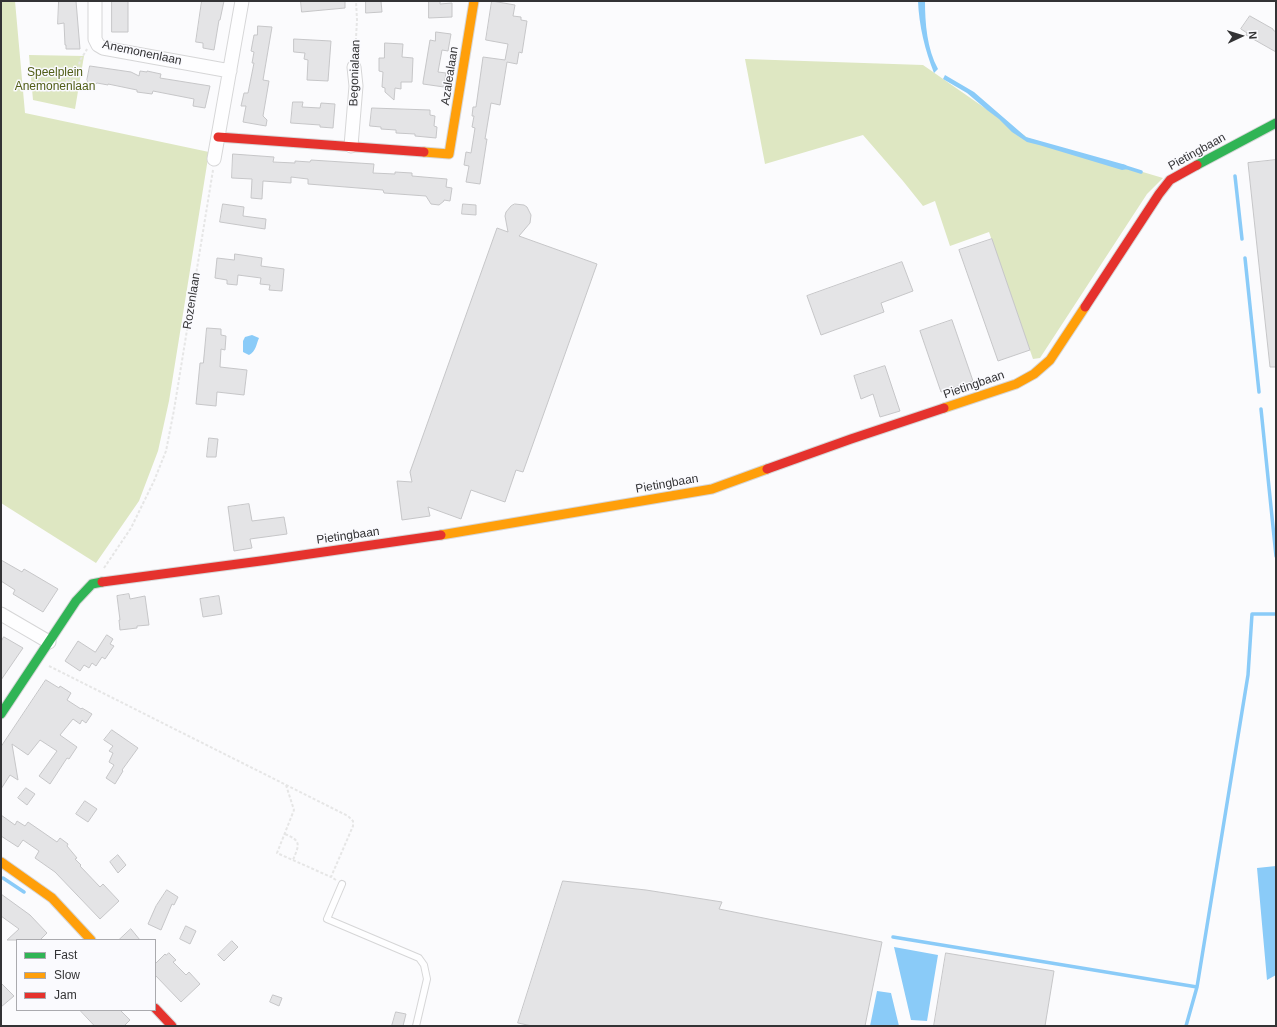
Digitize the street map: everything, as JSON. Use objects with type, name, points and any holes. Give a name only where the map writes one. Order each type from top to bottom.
[{"type":"street","name":"Anemonenlaan","points":[[95,1],[95,39],[98,45],[103,48],[230,71]]},
{"type":"street","points":[[214,159],[242,1]]},
{"type":"street","name":"Azalealaan","points":[[352,146],[449,154],[474,1]]},
{"type":"street","name":"Begonialaan","points":[[352,146],[356,86],[354,68]]},
{"type":"street","name":"Pietingbaan","points":[[92,584],[465,531],[712,489],[851,439],[1016,384],[1030,378],[1050,360],[1159,194],[1170,180],[1276,123]]},
{"type":"street","points":[[218,137],[352,146]]},
{"type":"street","points":[[1,714],[76,600],[92,584]]},
{"type":"street","points":[[1,614],[49,642]]},
{"type":"street","points":[[1,862],[52,898],[90,939]]},
{"type":"street","points":[[156,1009],[172,1026]]},
{"type":"lane","points":[[342,884],[327,919],[420,958],[424,965],[426,979],[416,1026]]},
{"type":"path","name":"Begonialaan","points":[[354,68],[357,20],[356,1]]},
{"type":"path","points":[[68,81],[56,73],[49,72],[43,73],[40,77],[42,90],[46,92],[53,90],[68,81],[74,77],[78,71],[80,60],[95,39]]},
{"type":"path","name":"Rozenlaan","points":[[92,584],[131,528],[152,487],[166,451],[174,410],[214,159]]},
{"type":"path","points":[[36,661],[348,816],[353,821],[353,826],[331,877]]},
{"type":"path","points":[[286,785],[294,810],[277,853],[331,877],[342,884]]},
{"type":"path","points":[[285,834],[294,837],[297,843],[298,847],[293,860]]},
{"type":"green space","points":[[1,1],[15,1],[25,113],[209,152],[169,401],[158,451],[139,501],[96,563],[1,503]]},
{"type":"green space","name":"Speelplein Anemonenlaan","points":[[29,55],[84,56],[75,109],[33,100]]},
{"type":"green space","points":[[745,59],[923,65],[1028,138],[1163,178],[1147,194],[1040,358],[1033,359],[989,232],[950,246],[935,201],[923,206],[863,135],[765,164]]},
{"type":"water","points":[[918,1],[925,1],[927,36],[931,53],[938,69],[934,73],[923,38]]},
{"type":"water","points":[[945,75],[974,92],[1026,137],[1126,165],[1128,169],[1122,170],[1027,142],[1012,132],[999,119],[967,93],[943,79]]},
{"type":"water","points":[[252,335],[259,338],[254,350],[249,355],[243,352],[243,341],[245,337]]},
{"type":"water","points":[[1276,866],[1276,975],[1267,980],[1257,868]]},
{"type":"water","points":[[894,947],[938,955],[927,1021],[911,1020]]},
{"type":"water","points":[[877,991],[891,993],[899,1026],[870,1026]]},
{"type":"building","points":[[59,1],[76,1],[80,49],[66,49],[64,23],[58,24]]},
{"type":"building","points":[[112,1],[128,1],[128,32],[112,32]]},
{"type":"building","points":[[202,1],[224,1],[214,50],[203,48],[203,43],[196,42]]},
{"type":"building","points":[[301,1],[345,1],[345,8],[302,12]]},
{"type":"building","points":[[366,1],[381,1],[382,12],[366,13]]},
{"type":"building","points":[[429,1],[440,1],[440,4],[452,3],[452,17],[429,18]]},
{"type":"building","points":[[492,1],[515,5],[513,16],[521,17],[521,20],[527,21],[522,53],[519,52],[517,64],[507,62],[500,105],[491,103],[480,184],[466,182],[469,166],[464,165],[466,152],[471,153],[475,128],[472,127],[474,116],[472,116],[473,107],[476,107],[483,57],[505,60],[508,44],[486,40]]},
{"type":"building","points":[[1250,16],[1276,32],[1276,52],[1246,35],[1247,33],[1241,29]]},
{"type":"building","points":[[258,26],[272,27],[263,80],[269,81],[263,116],[267,120],[266,126],[243,122],[246,106],[241,106],[244,93],[248,93],[254,63],[252,63],[254,52],[251,51],[254,35],[257,35]]},
{"type":"building","points":[[436,32],[451,34],[448,51],[442,50],[438,72],[446,73],[444,87],[423,84],[430,40],[435,41]]},
{"type":"building","points":[[294,39],[331,41],[328,81],[307,80],[308,60],[304,59],[305,53],[294,52]]},
{"type":"building","points":[[385,43],[403,44],[402,57],[413,58],[412,82],[401,82],[401,89],[395,88],[394,100],[385,92],[385,88],[382,87],[383,72],[379,71],[379,58],[384,58]]},
{"type":"building","points":[[90,66],[131,72],[139,76],[140,71],[147,71],[161,74],[160,78],[210,86],[205,108],[193,106],[194,99],[153,91],[152,94],[137,92],[137,90],[108,84],[97,83],[93,86],[89,85],[87,80]]},
{"type":"building","points":[[293,102],[303,102],[302,107],[320,108],[321,103],[335,104],[333,128],[320,127],[320,125],[291,123]]},
{"type":"building","points":[[372,108],[430,110],[430,115],[435,116],[434,126],[437,127],[436,138],[415,136],[415,134],[396,133],[396,130],[381,129],[381,127],[370,126]]},
{"type":"building","points":[[233,154],[274,157],[273,162],[295,163],[295,161],[310,162],[311,160],[374,164],[373,173],[412,173],[412,176],[447,179],[446,187],[452,188],[450,201],[444,200],[439,205],[431,204],[426,196],[384,193],[383,190],[308,184],[308,179],[291,177],[291,183],[263,181],[262,199],[251,198],[252,179],[232,178]]},
{"type":"building","points":[[1276,160],[1276,367],[1270,367],[1248,163]]},
{"type":"building","points":[[223,204],[244,207],[243,216],[266,219],[265,229],[220,222]]},
{"type":"building","points":[[463,204],[476,205],[476,215],[462,214]]},
{"type":"building","points":[[515,204],[524,205],[527,207],[531,215],[530,223],[519,236],[597,264],[523,472],[516,470],[505,502],[471,490],[461,519],[428,507],[430,516],[402,520],[397,481],[412,482],[410,472],[497,228],[508,232],[505,216],[506,212]]},
{"type":"building","points":[[992,239],[1030,350],[998,361],[959,250]]},
{"type":"building","points":[[235,254],[262,258],[261,266],[284,269],[282,291],[269,290],[270,285],[260,284],[261,278],[238,275],[237,285],[227,284],[227,280],[215,278],[217,258],[234,260]]},
{"type":"building","points":[[902,262],[913,291],[881,303],[884,312],[821,335],[807,296]]},
{"type":"building","points":[[952,320],[973,381],[941,392],[920,331]]},
{"type":"building","points":[[207,328],[221,329],[221,335],[226,336],[225,350],[221,349],[220,367],[247,370],[244,395],[217,392],[216,406],[196,404],[200,363],[203,363]]},
{"type":"building","points":[[885,366],[900,411],[880,417],[873,394],[861,399],[854,376]]},
{"type":"building","points":[[209,438],[218,439],[216,457],[207,457]]},
{"type":"building","points":[[249,504],[252,521],[284,517],[287,534],[250,539],[252,548],[234,551],[228,507]]},
{"type":"building","points":[[1,560],[22,572],[24,569],[58,589],[43,612],[13,594],[15,590],[1,581]]},
{"type":"building","points":[[129,594],[130,599],[145,596],[149,625],[120,630],[117,596]]},
{"type":"building","points":[[219,596],[222,614],[203,617],[200,599]]},
{"type":"building","points":[[107,635],[113,639],[110,644],[114,646],[105,659],[102,657],[96,666],[92,663],[89,668],[84,665],[80,671],[65,661],[78,641],[95,652]]},
{"type":"building","points":[[4,637],[23,648],[1,680],[1,642]]},
{"type":"building","points":[[46,680],[71,693],[67,700],[92,714],[86,723],[82,720],[80,724],[73,719],[60,735],[77,747],[69,759],[67,758],[50,784],[39,776],[57,751],[40,740],[28,755],[12,744],[18,780],[10,775],[1,789],[1,747]]},
{"type":"building","points":[[112,730],[138,748],[122,770],[123,771],[115,784],[106,778],[114,765],[109,762],[113,753],[109,751],[113,746],[104,740]]},
{"type":"building","points":[[26,788],[35,794],[27,805],[18,798]]},
{"type":"building","points":[[85,801],[97,809],[88,822],[76,814]]},
{"type":"building","points":[[1,815],[15,825],[17,821],[25,826],[28,822],[57,842],[60,838],[68,844],[67,846],[77,858],[75,859],[81,865],[80,866],[100,887],[103,884],[119,901],[100,919],[55,872],[35,858],[39,851],[23,840],[18,847],[1,836]]},
{"type":"building","points":[[118,855],[126,865],[118,873],[110,862]]},
{"type":"building","points":[[563,881],[646,890],[722,902],[719,909],[882,942],[865,1026],[532,1026],[518,1023]]},
{"type":"building","points":[[167,890],[178,897],[174,905],[172,904],[161,930],[148,924],[156,906]]},
{"type":"building","points":[[1,894],[30,915],[47,933],[41,939],[7,940],[19,929],[1,916]]},
{"type":"building","points":[[186,926],[196,931],[190,944],[180,939]]},
{"type":"building","points":[[131,929],[139,939],[120,939]]},
{"type":"building","points":[[232,941],[238,947],[224,961],[218,955]]},
{"type":"building","points":[[169,953],[176,960],[173,962],[186,975],[189,972],[200,984],[181,1002],[156,976],[156,963],[165,954],[166,955]]},
{"type":"building","points":[[946,953],[1054,971],[1045,1026],[934,1026]]},
{"type":"building","points":[[1,983],[14,996],[1,1007]]},
{"type":"building","points":[[273,995],[282,998],[279,1006],[270,1002]]},
{"type":"building","points":[[81,1011],[121,1011],[130,1020],[124,1026],[95,1026]]},
{"type":"building","points":[[396,1012],[406,1014],[403,1026],[392,1026]]},
{"type":"waterway","points":[[1122,166],[1141,172]]},
{"type":"waterway","points":[[1235,176],[1242,239]]},
{"type":"waterway","points":[[1245,258],[1259,392]]},
{"type":"waterway","points":[[1261,409],[1276,556]]},
{"type":"waterway","points":[[1186,1026],[1197,987],[1248,675],[1252,614],[1276,614]]},
{"type":"waterway","points":[[3,878],[24,892]]},
{"type":"waterway","points":[[893,937],[1197,987]]},
{"type":"traffic: fast","points":[[1197,165],[1276,123]]},
{"type":"traffic: fast","points":[[1,714],[76,601],[92,584],[102,582]]},
{"type":"traffic: slow","points":[[424,152],[449,154],[474,1]]},
{"type":"traffic: slow","points":[[944,408],[1016,384],[1034,374],[1050,360],[1085,307]]},
{"type":"traffic: slow","points":[[441,535],[712,489],[767,469]]},
{"type":"traffic: slow","points":[[1,862],[52,898],[90,939]]},
{"type":"traffic: jam","points":[[218,137],[424,152]]},
{"type":"traffic: jam","points":[[1085,307],[1159,194],[1170,180],[1197,165]]},
{"type":"traffic: jam","points":[[767,469],[944,408]]},
{"type":"traffic: jam","points":[[102,582],[441,535]]},
{"type":"traffic: jam","points":[[156,1009],[172,1026]]}]
